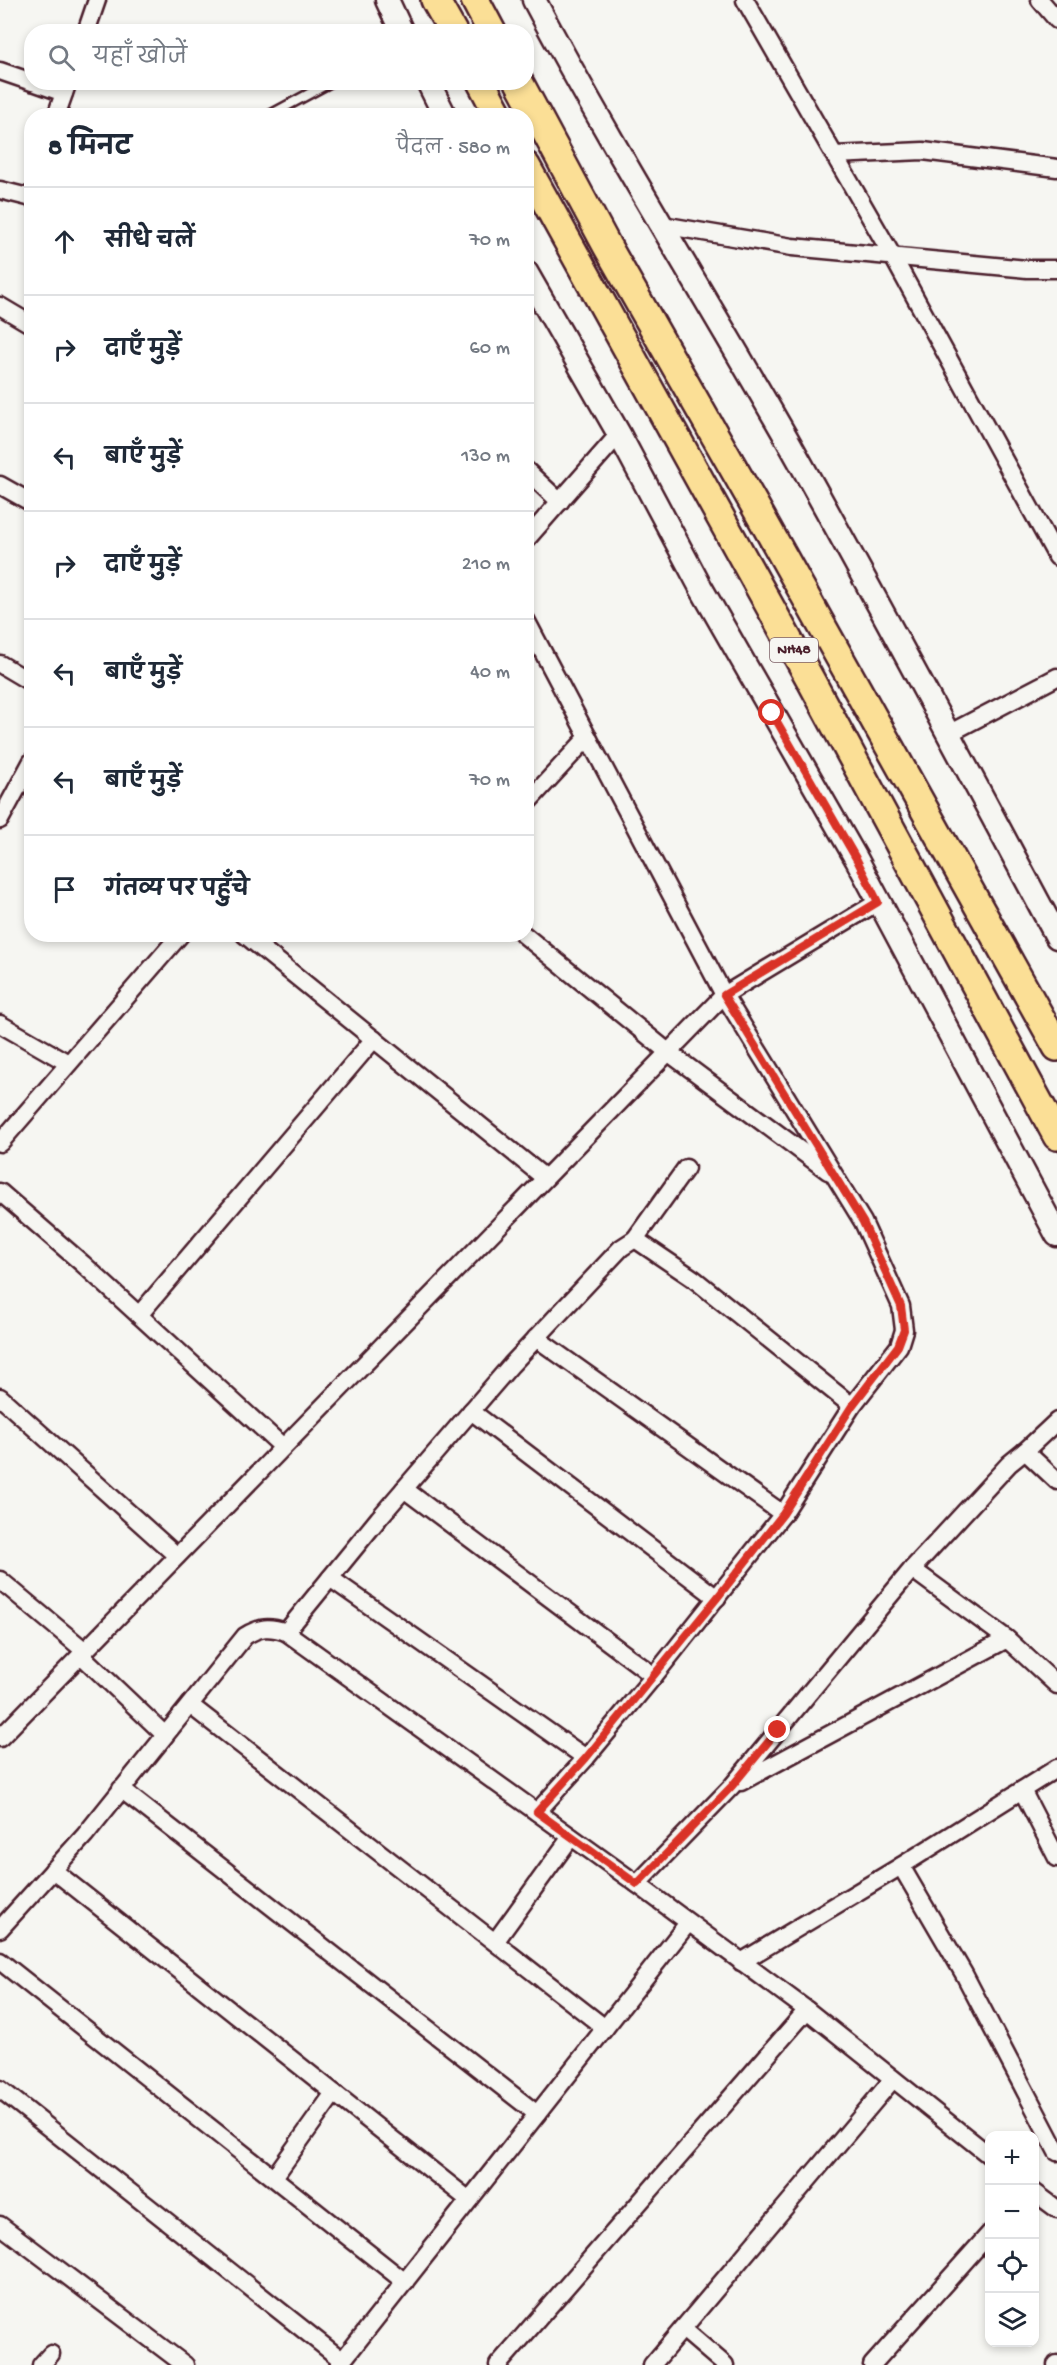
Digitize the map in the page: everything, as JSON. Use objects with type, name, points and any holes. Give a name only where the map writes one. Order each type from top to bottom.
[{"type":"highway","points":[[435,0],[448,24]]},
{"type":"highway","points":[[475,0],[488,24]]},
{"type":"highway","points":[[485,90],[495,108]]},
{"type":"highway","name":"NH48","points":[[523,90],[533,108]]},
{"type":"highway","name":"NH48","points":[[534,110],[607,246],[756,506],[1057,1047]]},
{"type":"highway","name":"NH48","points":[[534,180],[810,679],[990,1016],[1057,1136]]},
{"type":"main road","points":[[387,0],[398,24]]},
{"type":"main road","points":[[534,0],[575,78],[786,439],[1057,937]]},
{"type":"main road","points":[[432,90],[441,108]]},
{"type":"main road","points":[[534,286],[619,434],[701,588],[857,860],[1057,1235]]},
{"type":"street","points":[[89,24],[97,0]]},
{"type":"street","points":[[1040,0],[1057,20]]},
{"type":"street","points":[[749,1],[893,257],[1057,557]]},
{"type":"street","points":[[0,71],[24,79]]},
{"type":"street","points":[[59,108],[65,90]]},
{"type":"street","points":[[834,154],[923,151],[1057,168]]},
{"type":"street","points":[[0,190],[24,193]]},
{"type":"street","points":[[662,225],[792,247],[1055,273]]},
{"type":"street","points":[[0,306],[24,320]]},
{"type":"street","points":[[534,531],[619,434]]},
{"type":"street","points":[[534,478],[560,502]]},
{"type":"street","points":[[0,484],[24,498]]},
{"type":"street","points":[[534,635],[724,995],[863,1222],[901,1306],[904,1330],[898,1346],[852,1406],[783,1514],[654,1676],[586,1758],[537,1812]]},
{"type":"street","points":[[0,664],[24,678]]},
{"type":"street","points":[[948,734],[1057,677]]},
{"type":"street","points":[[534,795],[588,737]]},
{"type":"street","points":[[1,817],[24,775]]},
{"type":"street","points":[[0,1738],[724,995],[878,902]]},
{"type":"street","points":[[0,1143],[174,942]]},
{"type":"street","points":[[254,942],[545,1178]]},
{"type":"street","points":[[533,942],[668,1052],[836,1176]]},
{"type":"street","points":[[0,1024],[68,1064]]},
{"type":"street","points":[[139,1316],[374,1039]]},
{"type":"street","points":[[286,1632],[471,1411],[621,1248],[635,1239],[686,1168]]},
{"type":"street","points":[[0,1192],[283,1447]]},
{"type":"street","points":[[635,1239],[694,1279],[852,1406]]},
{"type":"street","points":[[536,1338],[783,1514]]},
{"type":"street","points":[[0,1397],[177,1556]]},
{"type":"street","points":[[471,1411],[717,1598]]},
{"type":"street","points":[[637,1884],[732,1786],[912,1569],[1009,1464],[1057,1421]]},
{"type":"street","points":[[1025,1451],[1057,1481]]},
{"type":"street","points":[[404,1489],[654,1676]]},
{"type":"street","points":[[912,1569],[1006,1639],[1057,1685]]},
{"type":"street","points":[[330,1578],[586,1758]]},
{"type":"street","points":[[0,1580],[83,1653],[165,1735]]},
{"type":"street","points":[[0,1929],[121,1790],[245,1636],[258,1628],[272,1627],[286,1632],[637,1884],[807,2010],[985,2152]]},
{"type":"street","points":[[732,1786],[1006,1639]]},
{"type":"street","points":[[190,1704],[605,2028]]},
{"type":"street","points":[[741,1962],[901,1866],[1057,1768]]},
{"type":"street","points":[[121,1790],[537,2114]]},
{"type":"street","points":[[1022,1790],[1057,1858]]},
{"type":"street","points":[[495,1942],[571,1837]]},
{"type":"street","points":[[901,1866],[964,1974],[1057,2152]]},
{"type":"street","points":[[53,1870],[469,2200]]},
{"type":"street","points":[[0,2089],[341,2363],[688,1923]]},
{"type":"street","points":[[0,1961],[405,2282]]},
{"type":"street","points":[[498,2365],[807,2010]]},
{"type":"street","points":[[652,2365],[893,2079]]},
{"type":"street","points":[[274,2178],[334,2093]]},
{"type":"street","points":[[1039,2195],[1057,2209]]},
{"type":"street","points":[[0,2225],[185,2365]]},
{"type":"street","points":[[872,2365],[985,2239]]},
{"type":"street","points":[[683,2329],[725,2365]]},
{"type":"lane","points":[[283,108],[316,90]]},
{"type":"route","points":[[772,713],[857,860],[878,902],[724,995],[863,1222],[901,1306],[904,1330],[898,1346],[852,1406],[783,1514],[586,1758],[537,1812],[637,1884],[732,1786],[778,1730]]}]
